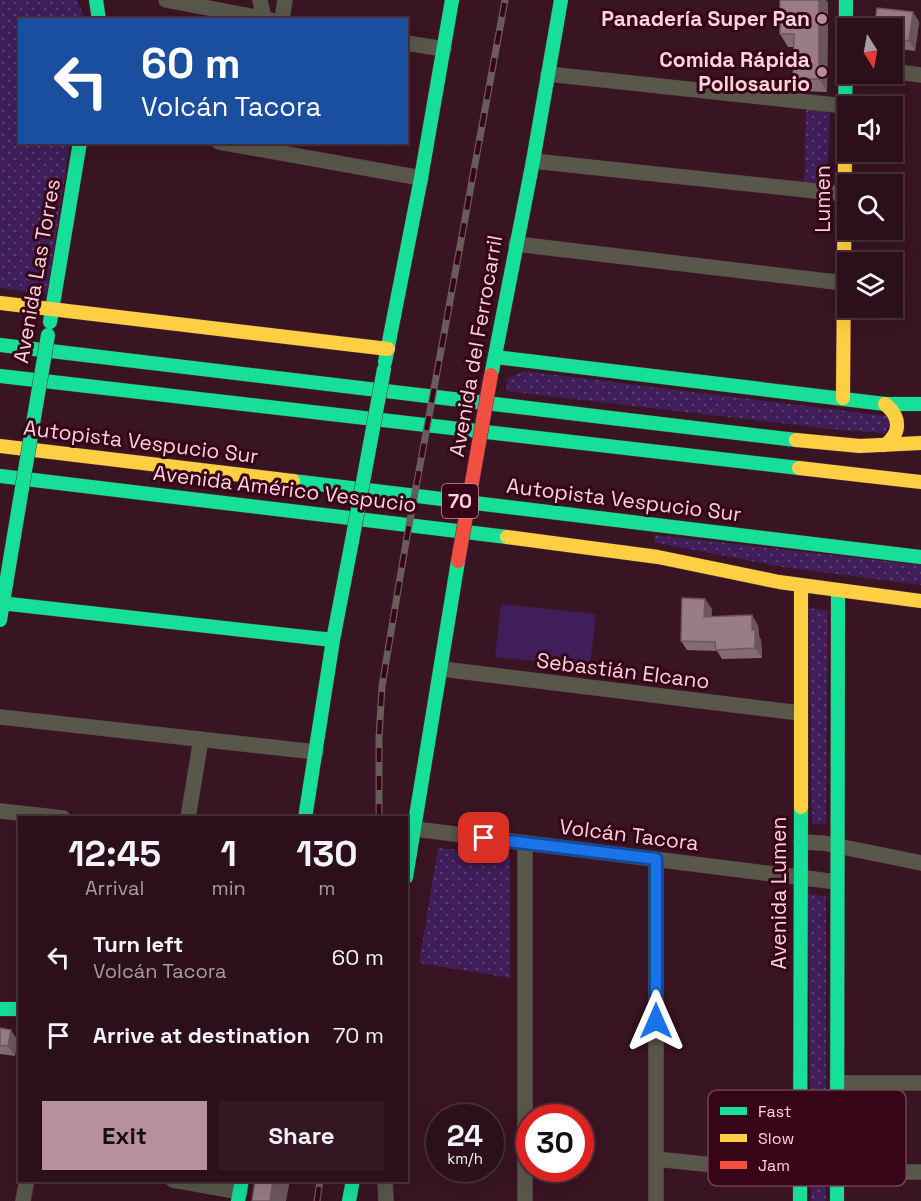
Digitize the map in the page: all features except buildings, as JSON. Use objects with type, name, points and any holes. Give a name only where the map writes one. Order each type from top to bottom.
[{"type":"main road","points":[[96,0],[99,18]]},
{"type":"main road","points":[[305,816],[333,640],[421,178],[452,0]]},
{"type":"main road","name":"Avenida del Ferrocarril","points":[[408,867],[458,561],[561,0]]},
{"type":"main road","name":"Lumen","points":[[846,0],[846,18]]},
{"type":"main road","name":"Avenida Las Torres","points":[[0,620],[1,603],[80,144]]},
{"type":"main road","points":[[0,303],[388,349]]},
{"type":"main road","name":"Lumen","points":[[843,398],[844,318]]},
{"type":"main road","points":[[0,345],[806,441],[860,446],[921,443]]},
{"type":"main road","points":[[495,357],[885,404],[921,404]]},
{"type":"main road","points":[[0,376],[921,482]]},
{"type":"main road","points":[[885,404],[895,413],[898,425],[895,437],[885,445]]},
{"type":"main road","name":"Autopista Vespucio Sur","points":[[0,446],[921,557]]},
{"type":"main road","name":"Avenida Américo Vespucio","points":[[0,476],[624,551],[759,579],[921,601]]},
{"type":"main road","name":"Avenida Lumen","points":[[800,1090],[801,586]]},
{"type":"main road","points":[[837,1090],[838,590]]},
{"type":"main road","points":[[1,603],[333,640]]},
{"type":"main road","points":[[0,1009],[18,1009]]},
{"type":"main road","points":[[349,1201],[353,1182]]},
{"type":"street","points":[[166,0],[262,18]]},
{"type":"street","points":[[260,0],[267,18]]},
{"type":"street","points":[[282,18],[285,0]]},
{"type":"street","points":[[408,43],[444,49]]},
{"type":"street","points":[[903,73],[921,75]]},
{"type":"street","points":[[549,74],[837,105]]},
{"type":"street","points":[[230,144],[421,178]]},
{"type":"street","points":[[533,161],[837,193]]},
{"type":"street","points":[[516,244],[837,283]]},
{"type":"street","name":"Sebastián Elcano","points":[[442,669],[800,713]]},
{"type":"street","points":[[0,717],[316,752]]},
{"type":"street","points":[[188,816],[201,740]]},
{"type":"street","points":[[0,811],[45,816]]},
{"type":"street","name":"Volcán Tacora","points":[[415,830],[837,882]]},
{"type":"street","points":[[801,842],[837,846],[921,863]]},
{"type":"street","points":[[525,843],[525,1201]]},
{"type":"street","points":[[656,859],[656,1201]]},
{"type":"street","points":[[837,1083],[921,1083]]},
{"type":"street","points":[[656,1159],[708,1164]]},
{"type":"street","points":[[23,1201],[27,1182]]},
{"type":"street","points":[[184,1182],[240,1191]]},
{"type":"street","points":[[386,1182],[386,1201]]},
{"type":"shaded area","points":[[0,0],[77,0],[85,18],[18,18],[18,144],[70,144],[47,294],[0,288]]},
{"type":"shaded area","points":[[806,110],[830,111],[827,188],[804,187]]},
{"type":"shaded area","points":[[524,371],[887,416],[890,423],[885,433],[831,429],[506,391],[508,378]]},
{"type":"shaded area","points":[[655,535],[921,565],[921,585],[782,567],[654,542]]},
{"type":"shaded area","points":[[501,604],[596,614],[590,667],[495,657]]},
{"type":"shaded area","points":[[809,608],[828,611],[826,824],[812,824]]},
{"type":"shaded area","points":[[438,848],[510,854],[510,978],[419,963]]},
{"type":"shaded area","points":[[808,893],[826,897],[826,1090],[810,1090]]},
{"type":"shaded area","points":[[811,1186],[826,1186],[826,1201],[811,1201]]},
{"type":"railway","points":[[379,816],[382,686],[505,0]]},
{"type":"railway","points":[[317,1201],[320,1182]]},
{"type":"traffic: fast","points":[[96,0],[99,18]]},
{"type":"traffic: fast","points":[[385,362],[421,178],[452,0]]},
{"type":"traffic: fast","points":[[492,371],[533,161],[561,0]]},
{"type":"traffic: fast","points":[[845,96],[846,0]]},
{"type":"traffic: fast","points":[[50,322],[80,144]]},
{"type":"traffic: fast","points":[[19,506],[48,335]]},
{"type":"traffic: fast","points":[[0,345],[796,440]]},
{"type":"traffic: fast","points":[[495,357],[885,404],[921,404]]},
{"type":"traffic: fast","points":[[352,541],[384,369]]},
{"type":"traffic: fast","points":[[0,376],[799,468]]},
{"type":"traffic: fast","points":[[0,476],[507,537]]},
{"type":"traffic: fast","points":[[293,481],[921,557]]},
{"type":"traffic: fast","points":[[0,620],[19,506]]},
{"type":"traffic: fast","points":[[305,816],[333,640],[352,541]]},
{"type":"traffic: fast","points":[[408,865],[458,561]]},
{"type":"traffic: fast","points":[[837,1090],[838,590]]},
{"type":"traffic: fast","points":[[0,603],[333,640]]},
{"type":"traffic: fast","points":[[800,1090],[801,807]]},
{"type":"traffic: fast","points":[[0,1009],[18,1009]]},
{"type":"traffic: fast","points":[[238,1201],[242,1182]]},
{"type":"traffic: fast","points":[[349,1201],[353,1182]]},
{"type":"traffic: fast","points":[[800,1186],[800,1201]]},
{"type":"traffic: fast","points":[[837,1186],[837,1201]]},
{"type":"traffic: slow","points":[[843,398],[845,162]]},
{"type":"traffic: slow","points":[[0,303],[388,349]]},
{"type":"traffic: slow","points":[[885,404],[894,414],[897,425],[894,435],[885,445]]},
{"type":"traffic: slow","points":[[796,440],[860,446],[921,443]]},
{"type":"traffic: slow","points":[[0,446],[293,481]]},
{"type":"traffic: slow","points":[[799,468],[921,482]]},
{"type":"traffic: slow","points":[[507,537],[658,557],[779,582],[921,601]]},
{"type":"traffic: slow","points":[[801,586],[801,807]]},
{"type":"traffic: jam","points":[[458,561],[491,375]]},
{"type":"place","name":"Panadería Super Pan","points":[[822,19]]},
{"type":"place","name":"Comida Rápida Pollosaurio","points":[[822,72]]},
{"type":"route","points":[[484,838],[656,859],[656,1021]]}]
